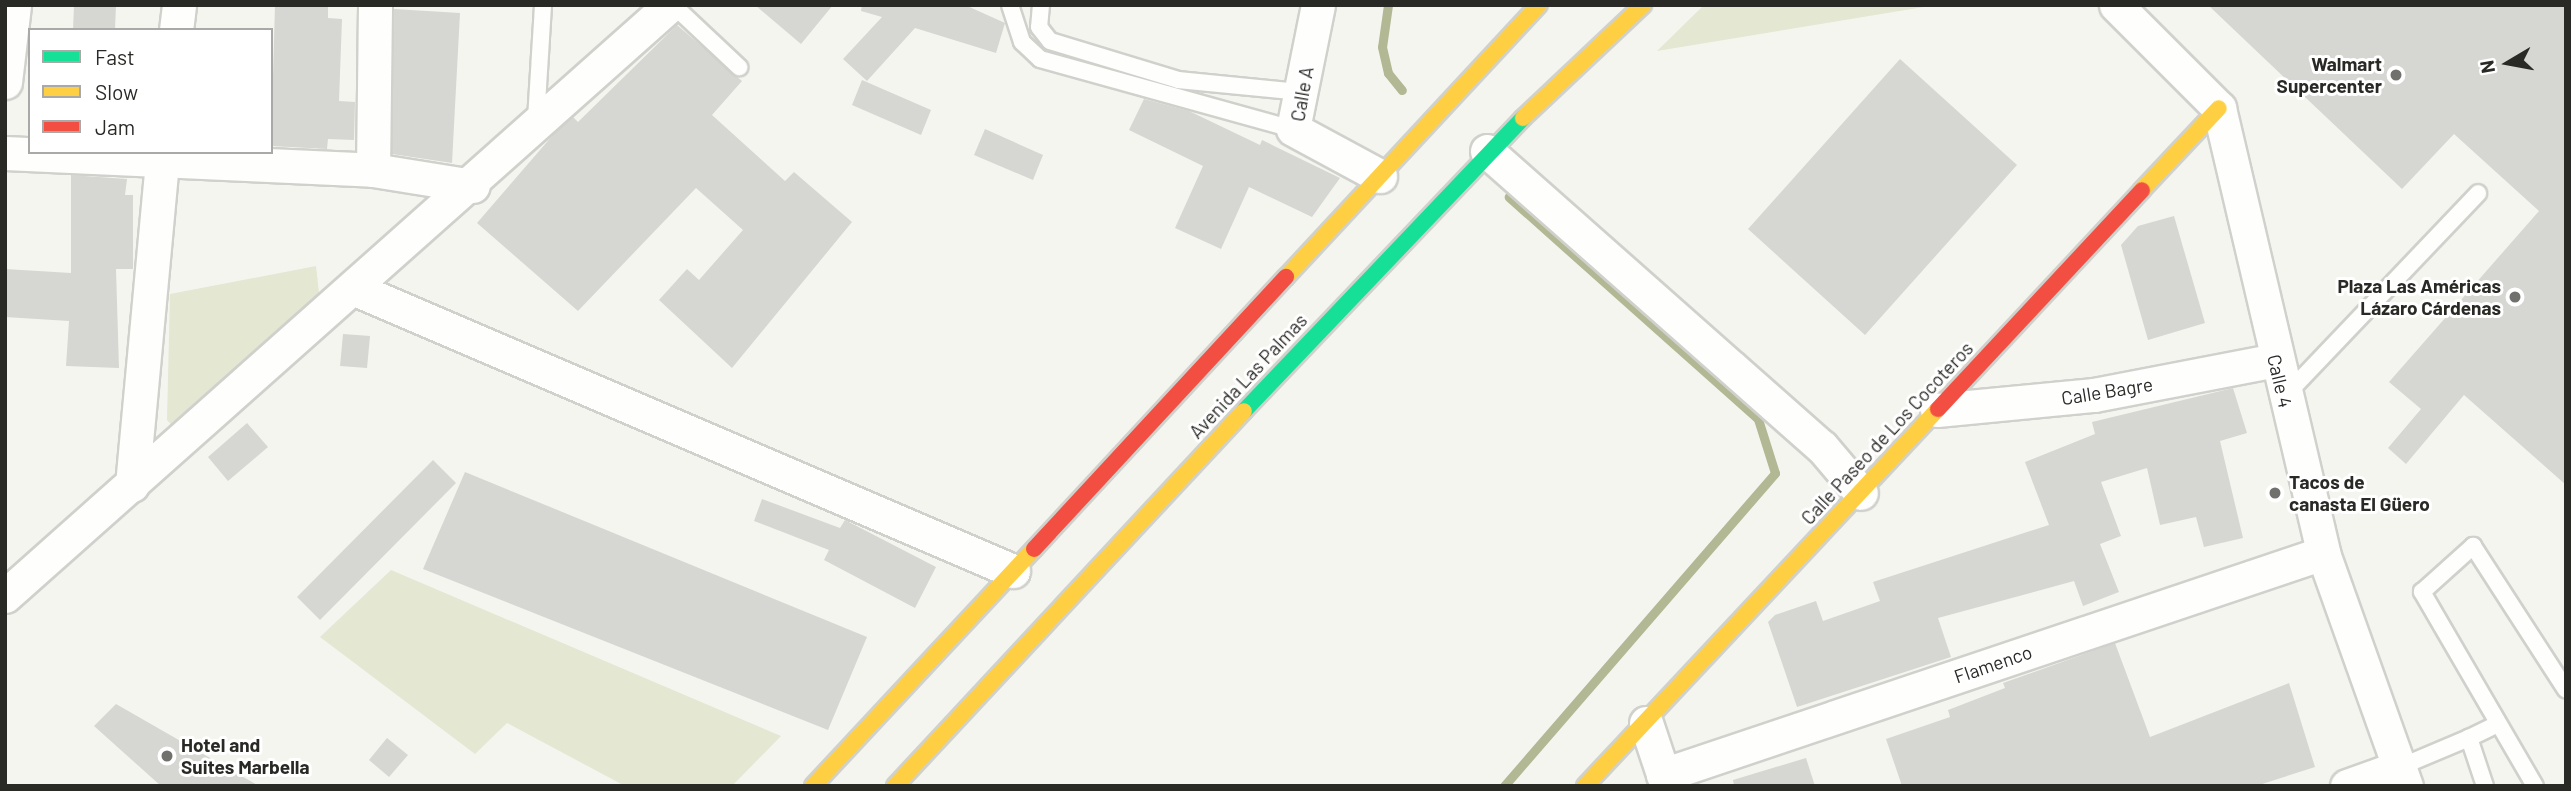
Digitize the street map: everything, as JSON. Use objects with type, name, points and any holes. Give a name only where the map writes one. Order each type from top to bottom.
[{"type":"main road","name":"Avenida Las Palmas","points":[[813,786],[1539,5]]},
{"type":"main road","name":"Avenida Las Palmas","points":[[895,786],[1487,151],[1643,5]]},
{"type":"main road","name":"Calle Paseo de Los Cocoteros","points":[[1585,786],[2219,108]]},
{"type":"street","points":[[5,82],[14,5]]},
{"type":"street","points":[[176,28],[179,5]]},
{"type":"street","points":[[373,170],[375,5]]},
{"type":"street","points":[[5,596],[473,186],[671,5]]},
{"type":"street","name":"Calle A","points":[[1318,5],[1293,129],[1380,176]]},
{"type":"street","points":[[2116,5],[2219,108]]},
{"type":"street","name":"Calle 4","points":[[2219,108],[2274,360],[2323,553],[2403,777]]},
{"type":"street","points":[[1487,151],[1822,447],[1861,493]]},
{"type":"street","points":[[5,153],[28,154]]},
{"type":"street","points":[[37,154],[373,170],[473,186]]},
{"type":"street","points":[[132,485],[163,158]]},
{"type":"street","points":[[355,289],[1013,571]]},
{"type":"street","name":"Calle Bagre","points":[[1937,410],[2094,396],[2274,360]]},
{"type":"street","name":"Flamenco","points":[[1665,781],[2323,553]]},
{"type":"street","points":[[1646,723],[1665,781]]},
{"type":"street","points":[[2347,786],[2403,777]]},
{"type":"lane","points":[[536,129],[542,5]]},
{"type":"lane","points":[[671,5],[739,67]]},
{"type":"lane","points":[[1010,5],[1022,42],[1040,59],[1293,129]]},
{"type":"lane","points":[[1041,5],[1039,27],[1050,41],[1178,80],[1301,92]]},
{"type":"lane","points":[[2283,397],[2478,193]]},
{"type":"lane","points":[[2535,786],[2421,592],[2473,546],[2566,690]]},
{"type":"lane","points":[[2403,777],[2497,724]]},
{"type":"lane","points":[[2469,738],[2485,786]]},
{"type":"green space","points":[[1704,5],[1936,5],[1657,51]]},
{"type":"green space","points":[[316,266],[321,310],[175,429],[167,420],[170,294]]},
{"type":"green space","points":[[391,570],[781,736],[732,786],[625,786],[507,723],[475,754],[320,637]]},
{"type":"building","points":[[74,5],[116,5],[115,28],[73,28]]},
{"type":"building","points":[[275,5],[328,5],[328,18],[342,19],[339,101],[355,102],[354,140],[328,139],[327,149],[273,146]]},
{"type":"building","points":[[755,5],[833,5],[801,44]]},
{"type":"building","points":[[862,5],[965,5],[1005,23],[996,53],[915,28],[867,81],[843,59],[882,17],[861,11]]},
{"type":"building","points":[[2208,5],[2566,5],[2566,485],[2464,395],[2406,464],[2388,448],[2421,409],[2389,382],[2539,211],[2454,134],[2402,189]]},
{"type":"building","points":[[394,9],[460,13],[452,163],[392,154]]},
{"type":"building","points":[[677,25],[742,81],[712,115],[785,181],[794,172],[852,222],[732,368],[659,300],[687,269],[699,280],[743,230],[696,188],[578,311],[477,223],[553,135],[573,117],[578,122]]},
{"type":"building","points":[[1900,59],[2017,165],[1865,335],[1748,229]]},
{"type":"building","points":[[862,80],[931,110],[921,135],[852,105]]},
{"type":"building","points":[[1144,99],[1189,111],[1260,145],[1262,140],[1340,178],[1312,217],[1249,187],[1221,249],[1175,228],[1203,166],[1129,130]]},
{"type":"building","points":[[985,129],[1043,155],[1033,180],[974,155]]},
{"type":"building","points":[[71,175],[127,179],[125,195],[133,195],[133,269],[116,269],[119,368],[66,366],[69,321],[5,317],[5,269],[71,273]]},
{"type":"building","points":[[2174,216],[2205,323],[2148,340],[2121,245],[2138,226]]},
{"type":"building","points":[[343,334],[370,336],[367,368],[340,366]]},
{"type":"building","points":[[2233,388],[2247,433],[2220,441],[2243,538],[2204,547],[2196,517],[2160,525],[2147,468],[2101,482],[2121,536],[2100,544],[2119,592],[2083,606],[2074,581],[1938,618],[1951,657],[1797,707],[1768,622],[1775,615],[1816,601],[1823,621],[1880,601],[1873,582],[2049,525],[2025,462],[2095,434],[2092,422]]},
{"type":"building","points":[[247,423],[268,447],[228,481],[208,457]]},
{"type":"building","points":[[433,460],[456,483],[320,620],[297,597]]},
{"type":"building","points":[[465,472],[867,637],[828,730],[423,569]]},
{"type":"building","points":[[762,499],[840,528],[845,520],[936,567],[915,608],[824,560],[829,550],[754,521]]},
{"type":"building","points":[[2115,643],[2150,737],[2289,683],[2315,767],[2256,786],[1902,786],[1886,739],[1950,717],[1948,710],[2005,688],[2003,683]]},
{"type":"building","name":"Hotel and Suites Marbella","points":[[116,704],[259,786],[161,786],[94,726]]},
{"type":"building","points":[[387,738],[408,755],[389,777],[369,760]]},
{"type":"building","points":[[1806,758],[1815,786],[1734,786],[1733,780]]},
{"type":"waterway","points":[[1388,5],[1382,47],[1388,73],[1402,90]]},
{"type":"waterway","points":[[1504,786],[1775,473],[1758,419],[1509,197]]},
{"type":"traffic: fast","points":[[1244,411],[1523,118]]},
{"type":"traffic: slow","points":[[1286,277],[1539,5]]},
{"type":"traffic: slow","points":[[1523,118],[1643,5]]},
{"type":"traffic: slow","points":[[2142,190],[2219,108]]},
{"type":"traffic: slow","points":[[1585,786],[1938,409]]},
{"type":"traffic: slow","points":[[895,786],[1244,411]]},
{"type":"traffic: slow","points":[[813,786],[1034,549]]},
{"type":"traffic: jam","points":[[1938,409],[2142,190]]},
{"type":"traffic: jam","points":[[1034,549],[1286,277]]},
{"type":"place","name":"Walmart Supercenter","points":[[2396,75]]},
{"type":"place","name":"Plaza Las Américas Lázaro Cárdenas","points":[[2515,297]]},
{"type":"place","name":"Tacos de canasta El Güero","points":[[2275,493]]},
{"type":"place","name":"Hotel and Suites Marbella","points":[[167,756]]}]
